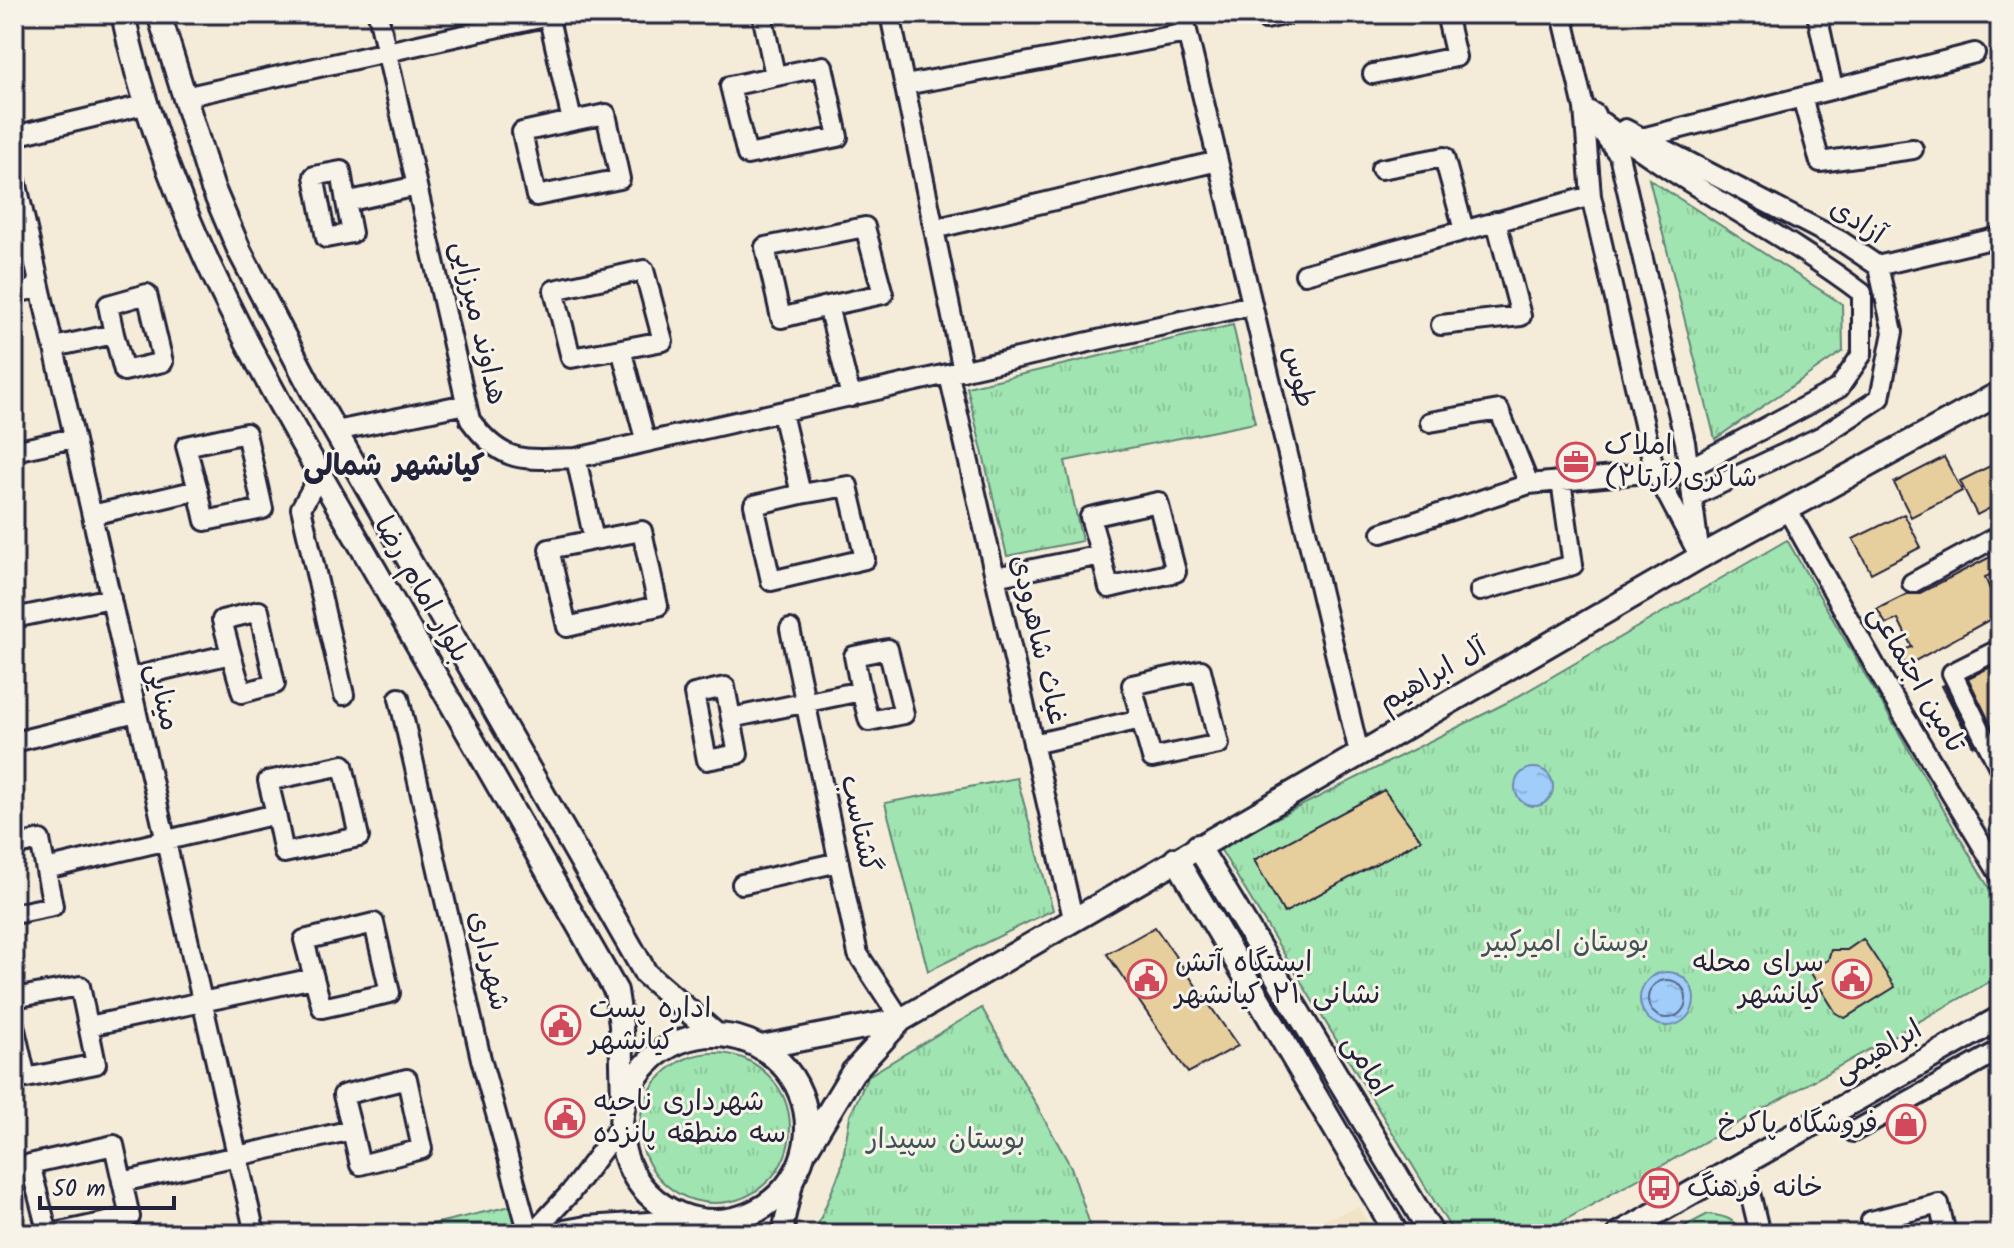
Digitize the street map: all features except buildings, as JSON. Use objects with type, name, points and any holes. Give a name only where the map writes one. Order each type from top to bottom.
[{"type":"main road","name":"بلوار امام رضا","points":[[123,14],[179,198],[208,267],[320,474],[616,991],[621,1025],[623,1102]]},
{"type":"main road","name":"بلوار امام رضا","points":[[159,14],[212,186],[240,252],[336,431],[646,974],[715,1034]]},
{"type":"main road","name":"آل ابراهیم","points":[[901,1020],[1700,557],[2000,393]]},
{"type":"main road","name":"امامی","points":[[1198,846],[1432,1234]]},
{"type":"main road","name":"امامی","points":[[1176,859],[1397,1234]]},
{"type":"main road","name":"ابراهیمی","points":[[1619,1234],[2000,1018]]},
{"type":"main road","points":[[761,1047],[901,1020]]},
{"type":"main road","points":[[804,1152],[807,1128],[804,1104],[795,1082],[781,1062],[761,1047],[739,1038],[715,1034],[691,1037],[658,1053],[633,1080],[623,1102],[620,1126],[623,1152],[633,1176],[660,1204],[696,1219],[730,1219],[763,1207],[781,1193],[795,1175],[804,1152],[853,1072],[901,1020]]},
{"type":"street","name":"هداوند میرزایی","points":[[378,14],[470,420],[487,443],[518,459],[576,458],[645,439],[782,413],[1252,305]]},
{"type":"street","points":[[762,14],[775,75]]},
{"type":"street","name":"غیاث شاهرودی","points":[[890,14],[934,229],[956,373],[995,577],[1073,918]]},
{"type":"street","name":"طوس","points":[[1183,14],[1359,753]]},
{"type":"street","points":[[1266,19],[1288,14]]},
{"type":"street","points":[[1373,74],[1456,57],[1446,14]]},
{"type":"street","points":[[1562,14],[1584,108],[1591,196],[1655,472],[1700,557]]},
{"type":"street","points":[[1817,14],[1833,89]]},
{"type":"street","points":[[184,97],[552,15],[572,121]]},
{"type":"street","points":[[905,85],[1187,33]]},
{"type":"street","points":[[1642,138],[1975,53]]},
{"type":"street","points":[[823,66],[838,137],[747,155],[730,86],[775,75],[823,66]]},
{"type":"street","points":[[1802,97],[1820,162],[1913,149]]},
{"type":"street","points":[[14,136],[148,104]]},
{"type":"street","points":[[1584,108],[1619,155],[1688,469],[1700,557]]},
{"type":"street","points":[[1382,533],[1529,484],[1688,469],[1839,388],[1862,354],[1862,293],[1827,266],[1650,159],[1584,108]]},
{"type":"street","name":"آزادی","points":[[1584,108],[1841,241],[1877,266],[1893,332],[1880,398],[1820,437],[1692,497]]},
{"type":"street","points":[[606,114],[620,179],[536,196],[522,132],[572,121],[606,114]]},
{"type":"street","points":[[1381,169],[1444,157],[1464,230]]},
{"type":"street","points":[[934,229],[1218,161]]},
{"type":"street","name":"مینایی","points":[[14,172],[255,1234]]},
{"type":"street","points":[[346,202],[417,186]]},
{"type":"street","points":[[1305,274],[1591,196]]},
{"type":"street","points":[[1441,325],[1521,316],[1496,221]]},
{"type":"street","points":[[865,227],[883,294],[828,306],[781,318],[765,247],[865,227]]},
{"type":"street","points":[[1877,266],[2000,237]]},
{"type":"street","points":[[644,270],[663,341],[621,349],[571,358],[554,290],[644,270]]},
{"type":"street","points":[[14,293],[40,288]]},
{"type":"street","points":[[828,306],[851,397]]},
{"type":"street","points":[[54,347],[114,334]]},
{"type":"street","points":[[621,349],[645,439]]},
{"type":"street","points":[[336,431],[466,404]]},
{"type":"street","points":[[1430,422],[1499,410],[1529,484]]},
{"type":"street","points":[[782,413],[801,494]]},
{"type":"street","points":[[246,433],[263,509],[205,521],[198,490],[186,446],[246,433]]},
{"type":"street","points":[[14,451],[74,438]]},
{"type":"street","points":[[576,458],[594,540]]},
{"type":"street","points":[[320,474],[301,508],[344,695]]},
{"type":"street","points":[[1480,591],[1573,565],[1561,481]]},
{"type":"street","points":[[848,486],[865,559],[771,581],[754,505],[801,494],[848,486]]},
{"type":"street","points":[[92,515],[198,490]]},
{"type":"street","points":[[1158,502],[1176,572],[1109,588],[1101,555],[1090,517],[1158,502]]},
{"type":"street","name":"تامین اجتماعی","points":[[1787,509],[1892,696],[2000,875]]},
{"type":"street","points":[[642,531],[658,606],[567,627],[549,549],[594,540],[642,531]]},
{"type":"street","points":[[1912,583],[2000,535]]},
{"type":"street","points":[[995,577],[1101,555]]},
{"type":"street","points":[[14,618],[111,598]]},
{"type":"street","name":"گشتاسب","points":[[790,629],[858,954],[901,1020]]},
{"type":"street","points":[[1998,761],[1952,673],[2000,649]]},
{"type":"street","points":[[129,678],[231,654]]},
{"type":"street","points":[[1201,670],[1219,744],[1152,758],[1141,719],[1132,685],[1201,670]]},
{"type":"street","points":[[731,718],[861,691]]},
{"type":"street","name":"شهرداری","points":[[399,698],[481,1059],[531,1234]]},
{"type":"street","points":[[14,742],[136,712]]},
{"type":"street","points":[[1033,744],[1141,719]]},
{"type":"street","points":[[343,765],[359,837],[284,853],[276,814],[268,781],[343,765]]},
{"type":"street","points":[[46,869],[276,814]]},
{"type":"street","points":[[14,846],[40,840],[53,906],[14,914]]},
{"type":"street","points":[[742,884],[839,862]]},
{"type":"street","points":[[374,923],[390,993],[322,1008],[314,978],[304,940],[374,923]]},
{"type":"street","points":[[89,1026],[314,978]]},
{"type":"street","points":[[14,998],[80,986],[96,1064],[26,1078],[14,1025]]},
{"type":"street","points":[[1853,1132],[2000,1050]]},
{"type":"street","points":[[407,1079],[422,1149],[360,1165],[352,1130],[343,1095],[407,1079]]},
{"type":"street","points":[[531,1234],[570,1193],[620,1126]]},
{"type":"street","points":[[122,1182],[352,1130]]},
{"type":"street","points":[[114,1145],[122,1182],[130,1217],[49,1234],[30,1164],[114,1145]]},
{"type":"street","points":[[1743,1164],[1760,1234]]},
{"type":"street","points":[[786,1234],[784,1223],[795,1175]]},
{"type":"street","points":[[1874,1234],[1871,1221],[1939,1204],[1946,1234]]},
{"type":"street","points":[[542,1234],[586,1226],[696,1219]]},
{"type":"shaded area","points":[[1359,1207],[1373,1234],[1284,1234]]},
{"type":"green space","points":[[1649,179],[1842,304],[1843,351],[1715,439]]},
{"type":"green space","points":[[1233,325],[1255,423],[1065,461],[1082,541],[1007,556],[967,387]]},
{"type":"green space","name":"بوستان امیرکبیر","points":[[1787,540],[2000,907],[2000,976],[1540,1234],[1472,1234],[1450,1227],[1219,847],[1510,701]]},
{"type":"green space","points":[[1017,778],[1053,910],[928,971],[885,803]]},
{"type":"green space","name":"بوستان سپیدار","points":[[982,1008],[1071,1167],[1093,1234],[814,1234],[841,1169],[850,1116],[868,1076]]},
{"type":"green space","points":[[715,1053],[744,1059],[768,1075],[784,1099],[790,1128],[784,1157],[768,1181],[744,1197],[715,1203],[686,1197],[662,1181],[646,1157],[640,1128],[646,1099],[662,1075],[686,1059]]},
{"type":"green space","points":[[511,1206],[518,1224],[499,1234],[390,1234]]},
{"type":"green space","points":[[1708,1214],[1732,1221],[1741,1234],[1670,1234]]},
{"type":"water","points":[[1534,768],[1547,774],[1553,787],[1547,800],[1534,806],[1521,800],[1515,787],[1521,774]]},
{"type":"water","points":[[1667,972],[1686,980],[1694,999],[1686,1018],[1667,1026],[1648,1018],[1640,999],[1648,980]]},
{"type":"place","name":"املاک شاکری(آرتا۲)","points":[[1576,462]]},
{"type":"place","name":"ایستگاه آتش نشانی ۲۱ کیانشهر","points":[[1147,979]]},
{"type":"place","name":"سرای محله کیانشهر","points":[[1852,979]]},
{"type":"place","name":"اداره پست کیانشهر","points":[[561,1025]]},
{"type":"place","name":"شهرداری ناحیه سه منطقه پانزده","points":[[565,1118]]},
{"type":"place","name":"فروشگاه پاکرخ","points":[[1906,1124]]},
{"type":"place","name":"خانه فرهنگ","points":[[1659,1188]]},
{"type":"district","name":"کیانشهر شمالی","points":[[394,467]]}]
